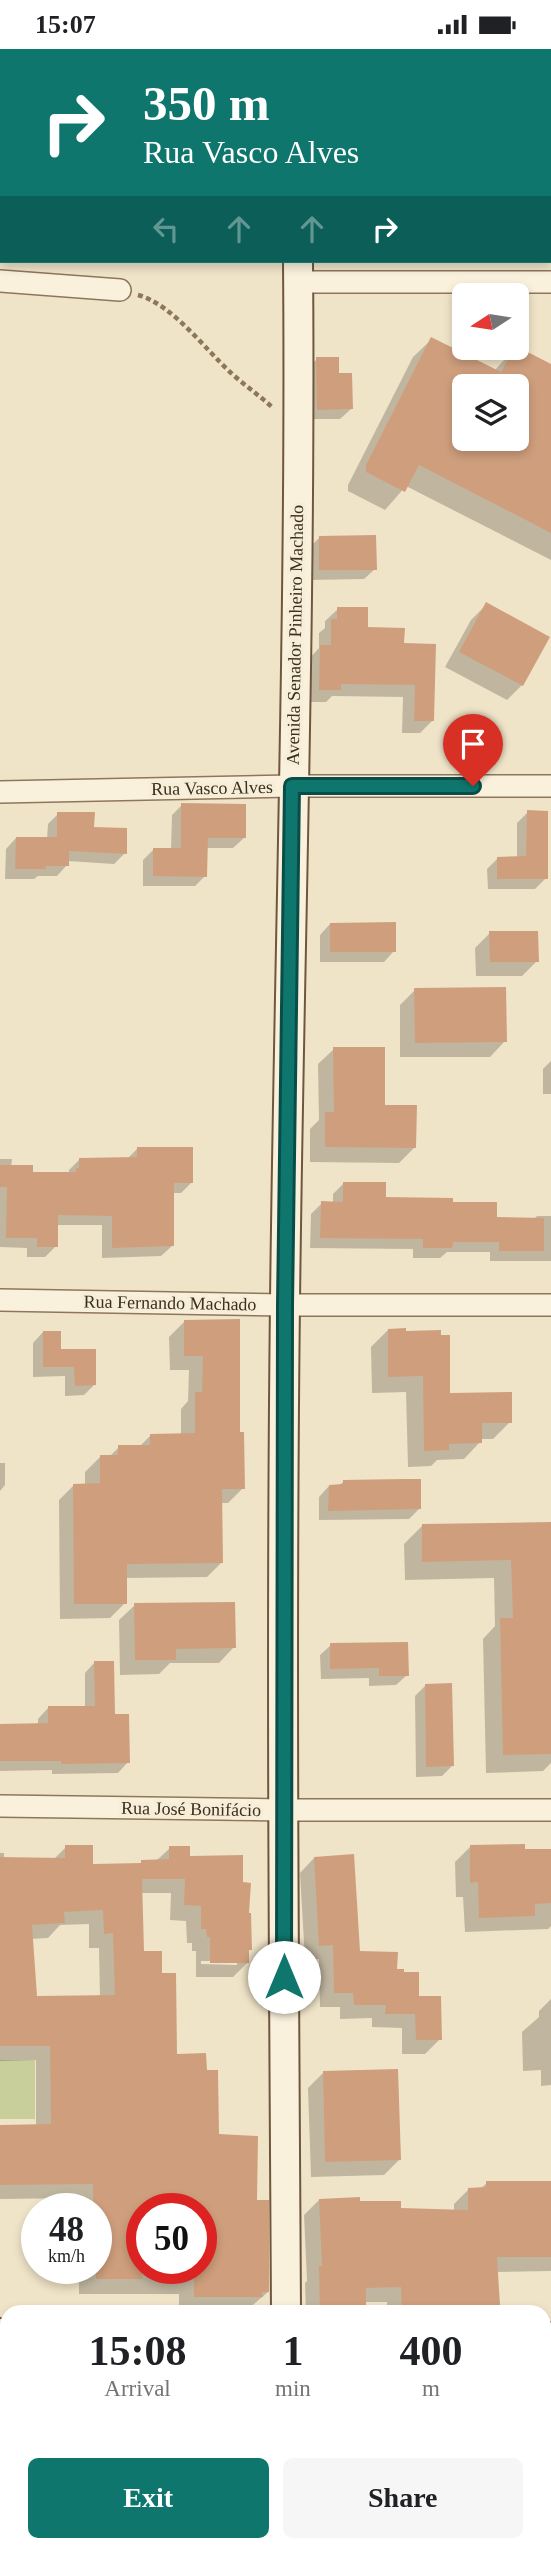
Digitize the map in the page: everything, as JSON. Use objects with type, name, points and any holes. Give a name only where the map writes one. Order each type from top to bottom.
[{"type":"main road","name":"Avenida Senador Pinheiro Machado","points":[[286,2305],[283,1810],[285,1305],[299,434],[298,271]]},
{"type":"street","points":[[298,271],[551,282]]},
{"type":"street","points":[[0,281],[120,290]]},
{"type":"street","name":"Rua Vasco Alves","points":[[0,792],[292,786],[551,786]]},
{"type":"street","name":"Rua Fernando Machado","points":[[0,1300],[285,1305],[551,1305]]},
{"type":"street","name":"Rua José Bonifácio","points":[[0,1805],[283,1810],[551,1810]]},
{"type":"path","points":[[120,290],[146,297],[174,317],[299,434]]},
{"type":"green space","points":[[0,2060],[35,2060],[35,2119],[0,2119]]},
{"type":"building","points":[[431,337],[452,348],[452,361],[479,361],[501,372],[507,361],[528,361],[529,353],[551,364],[551,533],[419,465],[405,492],[366,472],[366,465]]},
{"type":"building","points":[[316,357],[339,357],[339,373],[352,373],[353,409],[317,410]]},
{"type":"building","points":[[376,535],[377,570],[319,570],[319,536]]},
{"type":"building","points":[[486,602],[550,637],[523,686],[459,652]]},
{"type":"building","points":[[337,607],[368,607],[368,627],[405,628],[404,643],[436,644],[434,721],[414,721],[415,685],[341,684],[341,690],[319,690],[320,645],[331,645],[331,619],[337,619]]},
{"type":"building","points":[[181,803],[246,804],[246,838],[208,838],[207,877],[153,876],[153,848],[181,848]]},
{"type":"building","points":[[527,810],[548,811],[548,879],[497,879],[497,857],[526,856]]},
{"type":"building","points":[[57,812],[95,812],[94,827],[127,828],[127,854],[69,851],[69,866],[15,869],[16,837],[57,837]]},
{"type":"building","points":[[396,922],[396,952],[330,952],[330,923]]},
{"type":"building","points":[[489,931],[538,931],[539,962],[490,962]]},
{"type":"building","points":[[506,987],[507,1042],[415,1043],[414,988]]},
{"type":"building","points":[[333,1047],[385,1047],[385,1105],[417,1105],[416,1148],[325,1147],[325,1112],[334,1112]]},
{"type":"building","points":[[137,1147],[193,1147],[193,1183],[174,1183],[174,1246],[112,1248],[112,1216],[58,1215],[58,1247],[37,1247],[37,1238],[6,1238],[7,1187],[0,1187],[0,1165],[33,1165],[33,1172],[76,1172],[79,1158],[137,1157]]},
{"type":"building","points":[[343,1182],[386,1182],[386,1197],[497,1202],[497,1217],[544,1218],[544,1251],[499,1251],[499,1242],[453,1242],[452,1248],[423,1248],[423,1239],[320,1238],[321,1201],[343,1202]]},
{"type":"building","points":[[240,1319],[240,1432],[244,1432],[245,1489],[222,1489],[223,1563],[127,1564],[127,1604],[74,1604],[73,1484],[100,1483],[100,1455],[118,1455],[118,1445],[150,1445],[150,1434],[195,1433],[195,1392],[202,1392],[203,1356],[184,1356],[184,1320]]},
{"type":"building","points":[[406,1328],[406,1331],[441,1330],[441,1335],[450,1335],[450,1393],[512,1392],[512,1423],[482,1423],[482,1443],[449,1444],[449,1450],[424,1451],[423,1376],[388,1377],[388,1329]]},
{"type":"building","points":[[43,1331],[61,1331],[61,1349],[96,1349],[96,1385],[75,1386],[74,1367],[43,1367]]},
{"type":"building","points":[[421,1479],[421,1509],[328,1511],[329,1485],[343,1484],[343,1480]]},
{"type":"building","points":[[551,1522],[551,1754],[503,1755],[500,1618],[513,1618],[511,1560],[422,1562],[422,1524]]},
{"type":"building","points":[[235,1602],[236,1648],[176,1649],[176,1660],[135,1660],[134,1603]]},
{"type":"building","points":[[408,1642],[409,1676],[379,1676],[379,1668],[330,1669],[330,1643]]},
{"type":"building","points":[[94,1661],[114,1661],[115,1714],[129,1714],[130,1763],[0,1761],[0,1724],[48,1723],[48,1706],[95,1706]]},
{"type":"building","points":[[452,1683],[454,1766],[426,1767],[425,1684]]},
{"type":"building","points":[[525,1844],[525,1849],[551,1849],[551,1903],[535,1904],[535,1916],[479,1918],[478,1882],[470,1883],[470,1845]]},
{"type":"building","points":[[65,1845],[93,1845],[93,1864],[141,1863],[141,1860],[169,1859],[169,1846],[190,1846],[190,1856],[243,1855],[243,1882],[251,1883],[249,1913],[252,1950],[249,1950],[249,1963],[210,1963],[210,1937],[207,1937],[206,1929],[201,1929],[201,1906],[184,1905],[185,1879],[142,1879],[144,1951],[162,1951],[162,1973],[176,1973],[177,2054],[206,2053],[207,2070],[218,2070],[219,2134],[258,2136],[257,2200],[269,2200],[269,2292],[262,2292],[263,2297],[194,2297],[194,2284],[217,2284],[217,2193],[126,2193],[126,2279],[112,2279],[112,2193],[93,2193],[93,2184],[0,2185],[0,2125],[51,2124],[50,2046],[0,2046],[0,1857],[65,1858]],"holes":[[[103,1910],[104,1934],[113,1933],[115,1995],[37,1996],[32,1925],[65,1923],[64,1912]]]},
{"type":"building","points":[[354,1854],[360,1951],[398,1952],[397,1969],[419,1972],[419,1996],[441,1996],[442,2040],[416,2040],[415,2014],[385,2014],[386,2005],[354,2005],[353,1993],[334,1993],[333,1945],[319,1946],[314,1857]]},
{"type":"building","points":[[398,2069],[401,2160],[325,2162],[323,2071]]},
{"type":"building","points":[[486,2181],[551,2181],[551,2257],[497,2257],[500,2305],[402,2305],[401,2287],[366,2288],[366,2305],[320,2305],[319,2266],[322,2266],[319,2199],[360,2197],[360,2201],[401,2201],[401,2208],[468,2210],[468,2188],[486,2187]]},
{"type":"route","points":[[284,1977],[285,1305],[292,786],[473,786]]}]
